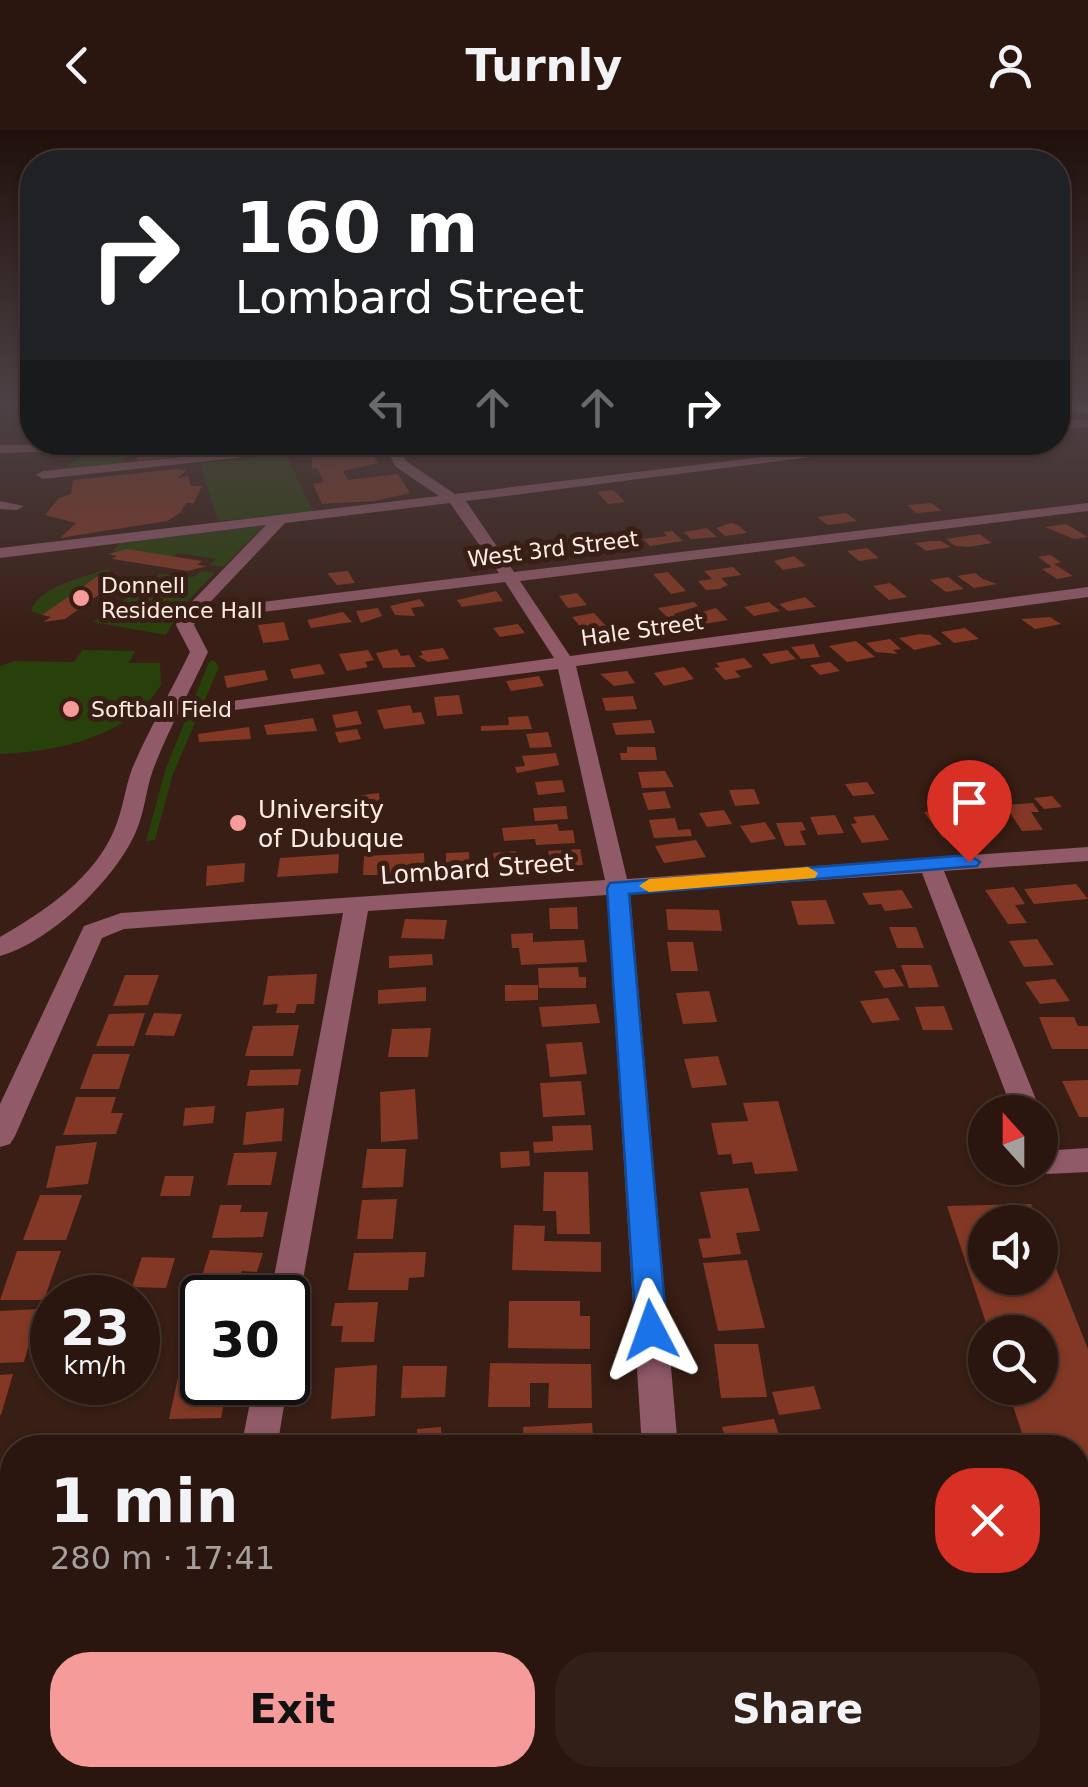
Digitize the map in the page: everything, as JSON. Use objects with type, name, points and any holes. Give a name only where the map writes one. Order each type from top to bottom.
[{"type":"street","points":[[432,482],[456,497],[566,663],[618,888],[659,1435]]},
{"type":"street","points":[[0,553],[581,482]]},
{"type":"street","points":[[0,505],[17,506]]},
{"type":"street","name":"West 3rd Street","points":[[262,607],[1088,507]]},
{"type":"street","points":[[0,948],[48,919],[113,855],[127,828],[142,771],[194,656],[198,643],[186,626],[193,608],[281,519]]},
{"type":"street","name":"Hale Street","points":[[202,711],[1088,592]]},
{"type":"street","name":"Lombard Street","points":[[0,1136],[76,961],[93,932],[109,925],[138,919],[1088,854]]},
{"type":"street","points":[[930,864],[1020,1095]]},
{"type":"street","points":[[290,1275],[357,904]]},
{"type":"street","points":[[1058,1156],[1088,1160]]},
{"type":"street","points":[[262,1435],[267,1405]]},
{"type":"green space","points":[[206,482],[299,482],[313,512],[218,521]]},
{"type":"green space","points":[[264,526],[223,567],[209,565],[216,559],[178,553],[173,557],[112,551],[121,543]]},
{"type":"green space","points":[[107,569],[110,572],[42,615],[31,611],[53,589]]},
{"type":"green space","points":[[202,571],[215,573],[183,606],[166,635],[93,622],[160,574],[193,577]]},
{"type":"green space","name":"Softball Field","points":[[82,650],[135,651],[129,663],[160,663],[161,685],[130,717],[90,738],[45,750],[0,754],[0,666],[14,661],[74,662]]},
{"type":"green space","points":[[214,660],[219,667],[173,774],[155,840],[146,841],[166,768],[209,662]]},
{"type":"building","points":[[73,482],[190,482],[191,486],[202,486],[194,503],[186,503],[180,513],[167,521],[60,538],[76,523],[45,515],[59,498],[71,494]]},
{"type":"building","points":[[403,482],[410,493],[374,501],[322,504],[313,484]]},
{"type":"building","points":[[613,490],[625,502],[608,504],[597,492]]},
{"type":"building","points":[[932,503],[942,511],[916,513],[907,505]]},
{"type":"building","points":[[846,513],[857,521],[828,525],[817,517]]},
{"type":"building","points":[[731,523],[747,533],[725,536],[716,528]]},
{"type":"building","points":[[1066,524],[1088,537],[1074,539],[1045,527]]},
{"type":"building","points":[[707,528],[717,537],[691,539],[684,532]]},
{"type":"building","points":[[672,531],[683,541],[650,546],[643,539],[667,536],[663,532]]},
{"type":"building","points":[[979,534],[992,543],[955,546],[946,539]]},
{"type":"building","points":[[941,541],[951,547],[926,551],[915,543]]},
{"type":"building","points":[[867,548],[879,558],[859,561],[847,551]]},
{"type":"building","points":[[126,549],[202,561],[197,565],[207,566],[188,571],[112,559],[117,556],[108,554]]},
{"type":"building","points":[[1050,555],[1061,562],[1054,564],[1073,576],[1057,579],[1042,569],[1052,567],[1038,557]]},
{"type":"building","points":[[794,556],[806,566],[783,570],[774,561]]},
{"type":"building","points":[[733,567],[741,575],[721,578],[728,585],[719,589],[706,590],[698,581],[712,579],[704,571]]},
{"type":"building","points":[[348,571],[355,583],[337,585],[327,573]]},
{"type":"building","points":[[668,572],[686,591],[671,594],[653,574]]},
{"type":"building","points":[[975,573],[997,584],[974,588],[957,576]]},
{"type":"building","name":"Donnell Residence Hall","points":[[118,574],[112,579],[119,580],[65,619],[43,622],[51,617],[42,615],[98,576],[106,578]]},
{"type":"building","points":[[948,577],[964,589],[946,592],[930,580]]},
{"type":"building","points":[[890,583],[907,597],[889,600],[873,586]]},
{"type":"building","points":[[496,591],[503,601],[462,607],[457,600]]},
{"type":"building","points":[[577,593],[587,605],[568,608],[559,596]]},
{"type":"building","points":[[805,597],[816,607],[788,611],[779,604]]},
{"type":"building","points":[[420,599],[425,606],[411,608],[415,616],[395,615],[390,606]]},
{"type":"building","points":[[694,602],[698,606],[674,614],[685,626],[661,629],[653,619],[667,617],[658,608]]},
{"type":"building","points":[[769,602],[780,611],[754,616],[744,607]]},
{"type":"building","points":[[378,608],[382,616],[361,623],[356,611]]},
{"type":"building","points":[[716,608],[728,620],[698,625],[689,616]]},
{"type":"building","points":[[343,612],[352,622],[311,628],[307,620]]},
{"type":"building","points":[[594,613],[606,626],[583,630],[572,617]]},
{"type":"building","points":[[1050,617],[1061,624],[1035,629],[1021,619]]},
{"type":"building","points":[[284,622],[289,640],[263,643],[258,625]]},
{"type":"building","points":[[518,624],[525,633],[500,637],[493,628]]},
{"type":"building","points":[[613,628],[622,638],[593,643],[585,633]]},
{"type":"building","points":[[965,628],[979,639],[954,643],[941,632]]},
{"type":"building","points":[[930,635],[942,644],[914,650],[899,638]]},
{"type":"building","points":[[890,639],[901,649],[893,650],[898,654],[876,652],[866,643]]},
{"type":"building","points":[[856,641],[875,657],[847,662],[829,646]]},
{"type":"building","points":[[814,644],[820,657],[801,659],[791,647]]},
{"type":"building","points":[[443,648],[449,659],[428,662],[418,656],[423,655],[421,651]]},
{"type":"building","points":[[397,649],[401,656],[409,655],[416,667],[383,668],[376,653]]},
{"type":"building","points":[[368,650],[374,660],[365,662],[368,667],[347,671],[339,654]]},
{"type":"building","points":[[787,650],[796,659],[771,664],[762,654]]},
{"type":"building","points":[[744,658],[753,667],[735,671],[741,677],[725,680],[714,668],[720,667],[716,663]]},
{"type":"building","points":[[830,662],[840,671],[820,675],[810,665]]},
{"type":"building","points":[[320,664],[325,674],[294,679],[290,669]]},
{"type":"building","points":[[684,667],[694,679],[664,686],[654,673]]},
{"type":"building","points":[[265,670],[268,680],[227,688],[224,676]]},
{"type":"building","points":[[627,671],[635,683],[614,686],[600,674]]},
{"type":"building","points":[[539,676],[544,686],[511,691],[506,681]]},
{"type":"building","points":[[459,695],[463,714],[437,716],[434,697]]},
{"type":"building","points":[[633,696],[637,709],[606,711],[602,698]]},
{"type":"building","points":[[410,705],[413,713],[421,712],[425,724],[384,729],[377,710]]},
{"type":"building","points":[[357,711],[362,724],[336,728],[332,715]]},
{"type":"building","points":[[528,716],[532,729],[481,731],[481,726],[509,725],[508,717]]},
{"type":"building","points":[[313,718],[317,731],[267,735],[264,725]]},
{"type":"building","points":[[651,720],[655,733],[616,735],[612,723]]},
{"type":"building","points":[[249,727],[251,739],[199,742],[198,734]]},
{"type":"building","points":[[357,729],[361,739],[339,743],[335,732]]},
{"type":"building","points":[[548,732],[552,747],[530,748],[526,734]]},
{"type":"building","points":[[627,747],[655,747],[657,760],[621,760],[620,753],[627,753]]},
{"type":"building","points":[[556,753],[559,765],[517,773],[515,767],[525,766],[522,756]]},
{"type":"building","points":[[665,771],[674,787],[642,788],[638,772]]},
{"type":"building","points":[[562,780],[565,792],[538,795],[535,782]]},
{"type":"building","points":[[867,782],[875,794],[853,796],[845,784]]},
{"type":"building","points":[[754,789],[760,804],[735,806],[729,790]]},
{"type":"building","points":[[665,791],[671,808],[648,810],[642,793]]},
{"type":"building","points":[[379,793],[381,812],[356,815],[354,796]]},
{"type":"building","points":[[1052,796],[1062,807],[1044,809],[1034,798]]},
{"type":"building","points":[[969,800],[980,813],[948,817],[962,836],[943,838],[924,812],[949,808],[945,803]]},
{"type":"building","points":[[1033,803],[1039,812],[1031,812],[1043,830],[1022,831],[1005,805]]},
{"type":"building","points":[[566,806],[568,819],[535,821],[533,808]]},
{"type":"building","points":[[724,810],[732,824],[707,827],[699,813]]},
{"type":"building","points":[[835,815],[844,833],[818,835],[810,817]]},
{"type":"building","points":[[874,815],[889,840],[862,843],[851,824],[857,823],[853,817]]},
{"type":"building","points":[[675,818],[678,830],[690,829],[692,836],[654,838],[649,820]]},
{"type":"building","points":[[765,822],[776,839],[751,843],[740,826]]},
{"type":"building","points":[[802,822],[806,830],[800,831],[806,845],[785,846],[776,823]]},
{"type":"building","points":[[557,824],[559,831],[573,830],[575,843],[536,845],[535,839],[504,841],[502,828]]},
{"type":"building","points":[[696,840],[706,857],[664,863],[655,846]]},
{"type":"building","points":[[580,849],[583,865],[552,867],[548,851]]},
{"type":"building","points":[[516,851],[519,864],[496,867],[493,853]]},
{"type":"building","points":[[469,852],[470,873],[446,874],[446,853]]},
{"type":"building","points":[[424,853],[425,875],[363,875],[364,856]]},
{"type":"building","points":[[339,854],[338,873],[277,877],[280,858]]},
{"type":"building","points":[[245,863],[244,882],[206,886],[207,866]]},
{"type":"building","points":[[1076,884],[1088,899],[1034,904],[1024,889]]},
{"type":"building","points":[[1014,887],[1025,904],[1015,905],[1027,923],[1008,924],[985,890]]},
{"type":"building","points":[[902,890],[913,908],[885,911],[881,904],[869,905],[862,893]]},
{"type":"building","points":[[826,900],[835,924],[798,925],[791,901]]},
{"type":"building","points":[[577,907],[578,929],[550,929],[549,908]]},
{"type":"building","points":[[666,909],[719,910],[722,931],[668,930]]},
{"type":"building","points":[[405,919],[447,920],[444,939],[401,938]]},
{"type":"building","points":[[889,927],[916,927],[924,948],[897,948]]},
{"type":"building","points":[[533,933],[533,942],[584,940],[587,962],[521,965],[519,948],[512,948],[511,934]]},
{"type":"building","points":[[1037,939],[1054,965],[1024,967],[1009,941]]},
{"type":"building","points":[[667,942],[693,942],[698,971],[671,971]]},
{"type":"building","points":[[432,954],[433,965],[389,968],[389,956]]},
{"type":"building","points":[[901,965],[931,965],[939,987],[909,988]]},
{"type":"building","points":[[578,967],[579,977],[586,977],[586,988],[539,988],[538,968]]},
{"type":"building","points":[[894,969],[904,986],[884,988],[874,971]]},
{"type":"building","points":[[317,974],[314,1004],[297,1004],[295,1013],[276,1013],[278,1004],[263,1005],[268,976]]},
{"type":"building","points":[[125,975],[159,975],[148,1005],[113,1006]]},
{"type":"building","points":[[1055,979],[1070,1001],[1040,1004],[1025,982]]},
{"type":"building","points":[[505,985],[538,985],[538,1000],[505,1001]]},
{"type":"building","points":[[426,987],[426,1001],[378,1004],[378,990]]},
{"type":"building","points":[[709,991],[717,1022],[683,1024],[676,993]]},
{"type":"building","points":[[888,998],[900,1020],[872,1023],[860,1001]]},
{"type":"building","points":[[596,1004],[600,1023],[542,1027],[539,1007]]},
{"type":"building","points":[[944,1006],[953,1030],[923,1030],[915,1007]]},
{"type":"building","points":[[145,1013],[134,1046],[96,1046],[109,1014]]},
{"type":"building","points":[[154,1013],[182,1014],[174,1036],[145,1035]]},
{"type":"building","points":[[1039,1017],[1074,1017],[1078,1026],[1088,1026],[1088,1049],[1052,1049]]},
{"type":"building","points":[[299,1025],[293,1056],[245,1056],[253,1026]]},
{"type":"building","points":[[431,1028],[428,1057],[388,1057],[392,1029]]},
{"type":"building","points":[[582,1042],[587,1074],[550,1077],[546,1044]]},
{"type":"building","points":[[93,1054],[130,1054],[119,1089],[80,1089]]},
{"type":"building","points":[[718,1056],[727,1085],[692,1088],[684,1059]]},
{"type":"building","points":[[301,1069],[298,1085],[247,1086],[250,1070]]},
{"type":"building","points":[[1088,1080],[1088,1117],[1079,1117],[1062,1081]]},
{"type":"building","points":[[581,1081],[585,1115],[543,1117],[540,1083]]},
{"type":"building","points":[[415,1089],[418,1139],[381,1142],[380,1092]]},
{"type":"building","points":[[76,1097],[116,1097],[111,1113],[123,1113],[116,1134],[63,1135]]},
{"type":"building","points":[[778,1101],[798,1171],[755,1174],[752,1162],[733,1164],[731,1154],[718,1155],[711,1123],[748,1121],[743,1103]]},
{"type":"building","points":[[215,1106],[213,1123],[183,1126],[185,1108]]},
{"type":"building","points":[[284,1108],[282,1141],[243,1145],[246,1112]]},
{"type":"building","points":[[591,1125],[593,1150],[534,1153],[533,1142],[553,1141],[552,1126]]},
{"type":"building","points":[[97,1142],[88,1184],[46,1188],[56,1146]]},
{"type":"building","points":[[367,1149],[406,1149],[403,1187],[362,1188]]},
{"type":"building","points":[[529,1151],[530,1166],[501,1168],[500,1152]]},
{"type":"building","points":[[277,1152],[271,1185],[227,1185],[234,1153]]},
{"type":"building","points":[[544,1172],[588,1172],[590,1234],[557,1234],[556,1211],[543,1211]]},
{"type":"building","points":[[165,1176],[194,1176],[190,1196],[160,1196]]},
{"type":"building","points":[[748,1188],[760,1231],[736,1233],[741,1254],[703,1258],[698,1239],[711,1238],[700,1192]]},
{"type":"building","points":[[40,1195],[82,1195],[66,1240],[23,1240]]},
{"type":"building","points":[[397,1199],[393,1239],[357,1239],[362,1200]]},
{"type":"building","points":[[220,1205],[242,1205],[240,1212],[268,1212],[263,1237],[212,1238]]},
{"type":"building","points":[[947,1206],[968,1206],[968,1269]]},
{"type":"building","points":[[514,1225],[545,1226],[544,1241],[601,1242],[601,1272],[512,1270]]},
{"type":"building","points":[[210,1250],[263,1253],[257,1272],[202,1275]]},
{"type":"building","points":[[17,1251],[61,1251],[53,1275],[30,1275],[30,1300],[0,1300]]},
{"type":"building","points":[[426,1252],[424,1277],[409,1278],[408,1290],[348,1290],[354,1253]]},
{"type":"building","points":[[142,1257],[175,1258],[166,1288],[160,1288],[160,1275],[136,1275]]},
{"type":"building","points":[[747,1260],[765,1328],[718,1331],[703,1263]]},
{"type":"building","points":[[1058,1273],[1088,1349],[1088,1435],[1023,1435],[1013,1405],[1058,1405],[1058,1315],[983,1315],[977,1295],[1058,1295]]},
{"type":"building","points":[[509,1301],[580,1301],[580,1316],[590,1316],[590,1349],[508,1348]]},
{"type":"building","points":[[378,1302],[374,1342],[341,1342],[343,1326],[331,1326],[335,1303]]},
{"type":"building","points":[[30,1309],[30,1341],[24,1362],[0,1363],[0,1311]]},
{"type":"building","points":[[714,1344],[758,1344],[767,1397],[721,1398]]},
{"type":"building","points":[[490,1363],[591,1364],[592,1408],[548,1408],[549,1383],[530,1383],[530,1407],[488,1407]]},
{"type":"building","points":[[377,1365],[375,1416],[331,1419],[335,1368]]},
{"type":"building","points":[[403,1366],[447,1366],[445,1397],[401,1398]]},
{"type":"building","points":[[179,1373],[180,1405],[224,1405],[221,1418],[169,1419]]},
{"type":"building","points":[[13,1374],[1,1415],[0,1415],[0,1375]]},
{"type":"building","points":[[814,1386],[821,1409],[779,1415],[772,1392]]},
{"type":"building","points":[[774,1419],[779,1435],[724,1435],[722,1427]]},
{"type":"building","points":[[592,1423],[593,1435],[523,1435],[523,1427]]},
{"type":"building","points":[[441,1427],[441,1435],[417,1435],[417,1429]]},
{"type":"slow traffic","points":[[649,886],[808,873]]},
{"type":"place","name":"Donnell Residence Hall","points":[[81,598]]},
{"type":"place","name":"Softball Field","points":[[71,709]]},
{"type":"place","name":"University of Dubuque","points":[[238,823]]},
{"type":"route","points":[[651,1330],[618,888],[969,862]]}]
